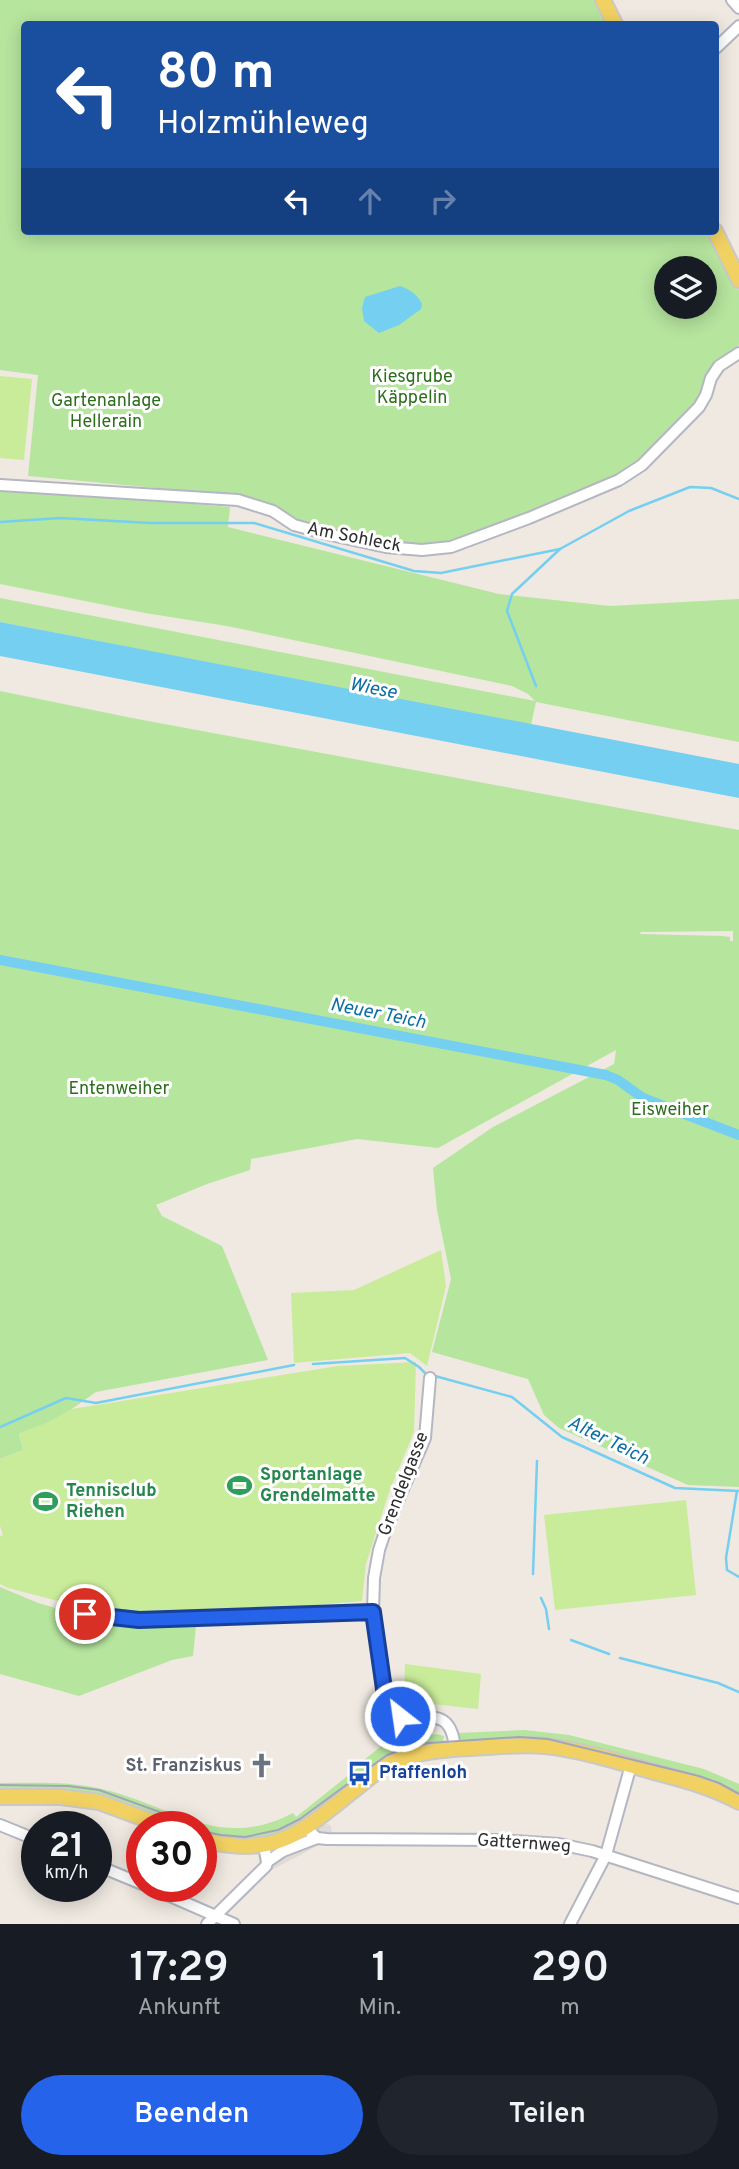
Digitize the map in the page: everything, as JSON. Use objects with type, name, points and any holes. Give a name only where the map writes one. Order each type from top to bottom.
[{"type":"main road","points":[[603,0],[614,21]]},
{"type":"main road","points":[[717,235],[739,280]]},
{"type":"main road","points":[[217,1843],[236,1847],[264,1845],[312,1833],[374,1775],[396,1761],[423,1753],[455,1749],[547,1746],[708,1786],[739,1802]]},
{"type":"main road","points":[[0,1797],[61,1797],[99,1802],[126,1812]]},
{"type":"street","points":[[733,0],[739,8]]},
{"type":"street","points":[[719,45],[739,26]]},
{"type":"street","name":"Am Sohleck","points":[[0,485],[238,500],[273,511],[293,525],[331,535],[386,547],[422,550],[451,547],[619,480],[642,465],[699,407],[714,372],[734,356]]},
{"type":"street","name":"Grendelgasse","points":[[430,1378],[425,1438],[379,1550],[374,1578],[373,1612],[386,1703],[402,1717],[442,1719],[451,1728],[455,1749]]},
{"type":"street","points":[[66,1611],[139,1620],[373,1612]]},
{"type":"street","points":[[570,1924],[606,1855],[631,1765]]},
{"type":"street","points":[[0,1825],[21,1834]]},
{"type":"street","points":[[207,1924],[262,1872],[268,1862],[312,1833]]},
{"type":"street","name":"Gatternweg","points":[[312,1833],[559,1844],[592,1850],[739,1898]]},
{"type":"street","points":[[264,1845],[268,1862]]},
{"type":"street","points":[[186,1902],[233,1924]]},
{"type":"green space","name":"Kiesgrube Käppelin","points":[[0,0],[596,0],[606,21],[21,21],[21,235],[712,235],[739,290],[739,345],[727,354],[729,358],[706,395],[642,465],[468,541],[422,550],[331,535],[273,511],[168,489],[28,476],[38,375],[0,370]]},
{"type":"green space","points":[[0,376],[32,379],[24,460],[0,458]]},
{"type":"green space","points":[[0,488],[230,507],[228,527],[499,594],[610,606],[739,599],[739,742],[536,702],[531,725],[0,622],[0,598],[535,701],[512,686],[227,626],[145,613],[0,584]]},
{"type":"green space","points":[[0,691],[132,718],[739,830],[739,1487],[688,1485],[559,1428],[544,1415],[528,1379],[432,1352],[451,1279],[437,1210],[433,1168],[493,1127],[614,1064],[616,1050],[438,1148],[357,1139],[251,1159],[250,1170],[156,1205],[162,1216],[222,1246],[268,1360],[96,1392],[49,1425],[19,1434],[23,1450],[0,1459]],"holes":[[[733,931],[733,941],[730,941],[730,937],[722,936],[640,934]]]},
{"type":"green space","points":[[441,1250],[446,1286],[427,1366],[410,1353],[294,1363],[291,1293],[354,1290]]},
{"type":"green space","name":"Sportanlage Grendelmatte","points":[[416,1362],[414,1432],[388,1495],[366,1564],[362,1601],[197,1616],[112,1615],[0,1584],[0,1536],[3,1535],[0,1526],[0,1459],[23,1450],[19,1433],[72,1409],[338,1366]]},
{"type":"green space","points":[[686,1500],[696,1595],[555,1610],[544,1515]]},
{"type":"green space","points":[[0,1587],[66,1611],[197,1616],[193,1656],[172,1660],[79,1696],[0,1674]]},
{"type":"green space","points":[[405,1664],[481,1674],[478,1709],[404,1701]]},
{"type":"green space","points":[[524,1730],[569,1735],[704,1769],[739,1784],[739,1797],[598,1753],[458,1743],[459,1733]]},
{"type":"green space","points":[[437,1734],[444,1736],[443,1743],[372,1770],[370,1768],[299,1821],[301,1825],[264,1838],[217,1837],[217,1827],[242,1828],[266,1824],[293,1813],[296,1817],[380,1747],[393,1741]]},
{"type":"green space","points":[[0,1783],[90,1786],[167,1811],[136,1811],[120,1805],[0,1793]]},
{"type":"shaded area","points":[[319,1824],[331,1826],[332,1833],[336,1836],[266,1873],[260,1866],[258,1851]]},
{"type":"water","points":[[400,286],[418,298],[422,304],[421,309],[399,325],[379,333],[364,321],[362,308],[365,297]]},
{"type":"water","name":"Wiese","points":[[0,622],[739,764],[739,798],[0,656]]},
{"type":"waterway","points":[[536,686],[507,611],[512,594],[560,549],[629,511],[690,487],[711,488],[739,499]]},
{"type":"waterway","points":[[0,522],[60,518],[150,523],[254,523],[414,571],[441,573],[560,549]]},
{"type":"waterway","name":"Neuer Teich","points":[[0,960],[606,1075],[643,1098],[739,1135]]},
{"type":"waterway","name":"Alter Teich","points":[[313,1364],[405,1358],[426,1374]]},
{"type":"waterway","name":"Alter Teich","points":[[0,1427],[66,1398],[96,1403],[294,1365]]},
{"type":"waterway","name":"Alter Teich","points":[[435,1376],[512,1397],[562,1437],[675,1488],[739,1491]]},
{"type":"waterway","points":[[533,1574],[537,1461]]},
{"type":"waterway","points":[[737,1491],[726,1558],[727,1570],[739,1577]]},
{"type":"waterway","points":[[541,1598],[549,1629]]},
{"type":"waterway","points":[[571,1640],[609,1654]]},
{"type":"waterway","points":[[620,1658],[718,1683],[739,1692]]},
{"type":"tram line","points":[[217,1834],[245,1837],[278,1830],[300,1819],[387,1755],[429,1743],[519,1737],[548,1739],[699,1776],[739,1794]]},
{"type":"tram line","points":[[0,1785],[68,1786],[99,1790],[157,1811]]},
{"type":"place","name":"Sportanlage Grendelmatte","points":[[240,1485]]},
{"type":"place","name":"Tennisclub Riehen","points":[[46,1501]]},
{"type":"place","name":"St. Franziskus","points":[[262,1766]]},
{"type":"place","name":"Pfaffenloh","points":[[359,1773]]},
{"type":"route","points":[[85,1614],[139,1620],[373,1612],[386,1703],[400,1716]]},
{"type":"park label","name":"Gartenanlage Hellerain","points":[[106,411]]},
{"type":"park label","name":"Entenweiher","points":[[119,1089]]},
{"type":"park label","name":"Eisweiher","points":[[670,1110]]}]
